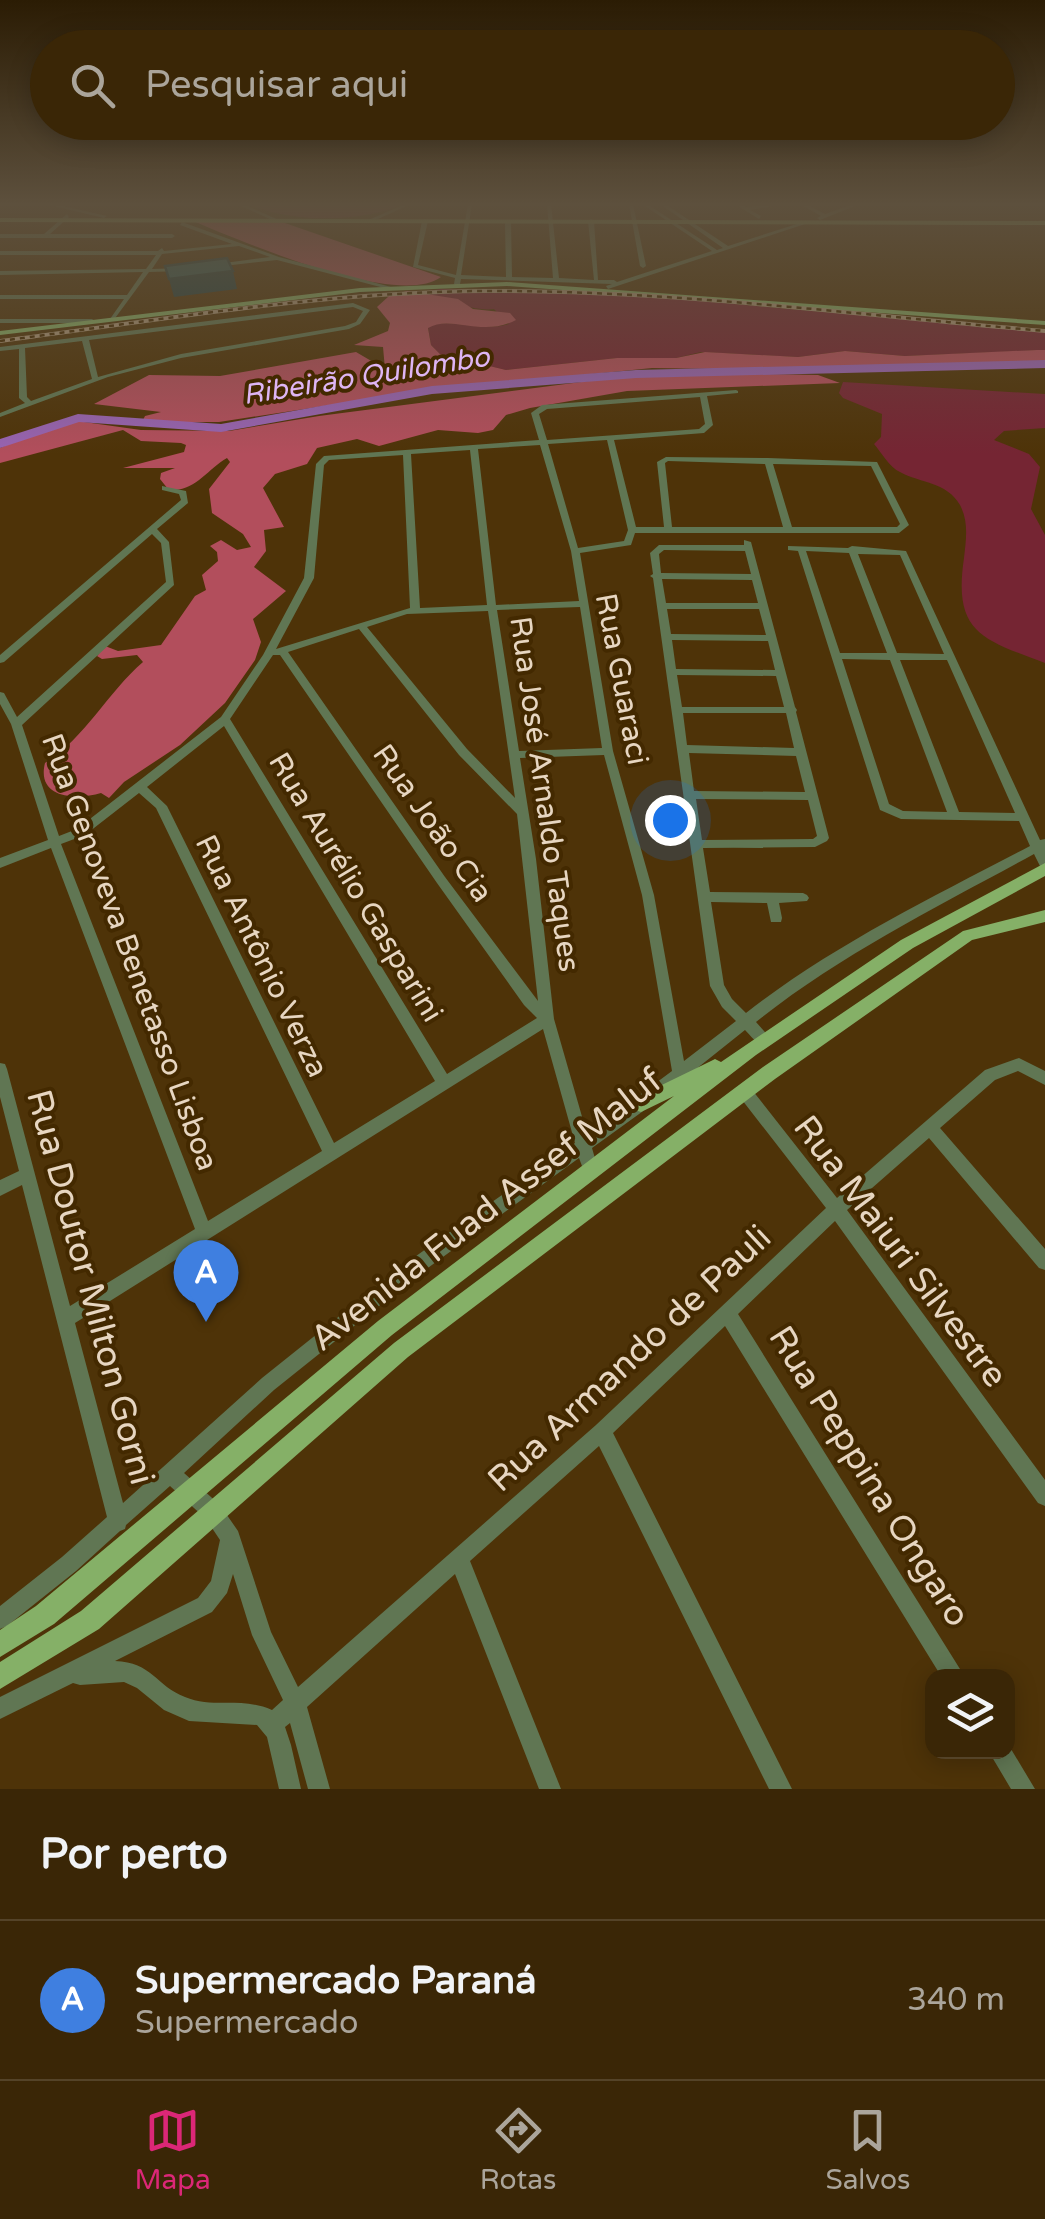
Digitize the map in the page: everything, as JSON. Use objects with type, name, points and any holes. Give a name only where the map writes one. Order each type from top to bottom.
[{"type":"main road","points":[[0,333],[383,287]]},
{"type":"main road","points":[[618,287],[1045,323]]},
{"type":"main road","name":"Avenida Fuad Assef Maluf","points":[[0,1644],[45,1615],[384,1328],[612,1152],[758,1045],[906,944],[1045,867]]},
{"type":"main road","name":"Avenida Fuad Assef Maluf","points":[[0,1676],[90,1620],[401,1350],[744,1092],[968,935],[1045,916]]},
{"type":"main road","points":[[640,1104],[758,1045]]},
{"type":"street","points":[[113,319],[134,287]]},
{"type":"street","points":[[0,297],[128,297]]},
{"type":"street","points":[[0,349],[362,306],[367,315],[347,328],[245,342],[95,379],[0,415]]},
{"type":"street","points":[[232,320],[245,342]]},
{"type":"street","points":[[0,321],[92,322]]},
{"type":"street","points":[[85,338],[95,379]]},
{"type":"street","points":[[22,346],[23,398],[30,404]]},
{"type":"street","points":[[0,863],[81,832],[225,719],[268,654],[309,578],[320,464],[338,455],[546,444],[707,429],[702,394],[736,392]]},
{"type":"street","name":"Rua Guaraci","points":[[679,1073],[648,895],[608,751],[575,551],[536,413],[545,407],[702,394]]},
{"type":"street","points":[[575,551],[624,547],[632,530],[610,438]]},
{"type":"street","name":"Rua José Arnaldo Taques","points":[[474,448],[547,1018],[590,1169]]},
{"type":"street","points":[[406,451],[415,610]]},
{"type":"street","points":[[632,530],[899,530],[905,525],[874,464],[662,460],[668,528]]},
{"type":"street","points":[[768,460],[788,530]]},
{"type":"street","points":[[0,660],[187,497],[165,488]]},
{"type":"street","points":[[16,724],[171,583],[165,542],[153,530]]},
{"type":"street","points":[[699,844],[821,842],[814,796],[747,542],[662,548],[654,552],[707,896],[717,986],[746,1022],[758,1045]]},
{"type":"street","points":[[1024,817],[901,815],[884,806],[838,656],[796,548],[903,554],[1024,817],[1042,844],[1045,867]]},
{"type":"street","points":[[852,549],[955,816]]},
{"type":"street","points":[[656,576],[754,577]]},
{"type":"street","points":[[268,654],[415,610],[581,604]]},
{"type":"street","points":[[662,606],[762,606]]},
{"type":"street","points":[[361,626],[463,752],[522,812]]},
{"type":"street","points":[[667,637],[772,638]]},
{"type":"street","name":"Rua João Cia","points":[[283,652],[441,880],[529,1001],[547,1018]]},
{"type":"street","points":[[838,656],[951,657]]},
{"type":"street","points":[[673,672],[782,673]]},
{"type":"street","name":"Rua Genoveva Benetasso Lisboa","points":[[0,695],[16,724],[56,843],[204,1230]]},
{"type":"street","points":[[679,710],[792,710]]},
{"type":"street","name":"Rua Aurélio Gasparini","points":[[225,719],[444,1082]]},
{"type":"street","points":[[684,750],[802,752]]},
{"type":"street","points":[[514,755],[608,751]]},
{"type":"street","name":"Rua Antônio Verza","points":[[140,788],[161,806],[331,1153]]},
{"type":"street","points":[[690,796],[814,796]]},
{"type":"street","points":[[0,1618],[118,1522],[268,1384],[408,1272],[823,966],[1042,844]]},
{"type":"street","points":[[991,870],[1027,858],[1045,867]]},
{"type":"street","points":[[945,895],[963,915]]},
{"type":"street","points":[[707,896],[803,898]]},
{"type":"street","points":[[772,898],[776,918]]},
{"type":"street","points":[[67,1318],[547,1018]]},
{"type":"street","name":"Rua Armando de Pauli","points":[[272,1724],[602,1431],[835,1210],[930,1128],[1006,1066],[1018,1064],[1042,1075]]},
{"type":"street","name":"Rua Doutor Milton Gorni","points":[[0,1069],[118,1522]]},
{"type":"street","name":"Rua Maiuri Silvestre","points":[[744,1092],[1045,1496]]},
{"type":"street","points":[[930,1128],[1045,1262]]},
{"type":"street","points":[[584,1142],[612,1152]]},
{"type":"street","points":[[0,1188],[27,1175]]},
{"type":"street","name":"Rua Peppina Ongaro","points":[[727,1314],[950,1669]]},
{"type":"street","points":[[602,1431],[781,1789]]},
{"type":"street","points":[[170,1474],[213,1512],[231,1538],[262,1635],[295,1703],[319,1789]]},
{"type":"street","points":[[0,1708],[71,1676],[205,1605],[220,1586],[231,1538]]},
{"type":"street","points":[[459,1558],[550,1789]]},
{"type":"street","points":[[71,1676],[120,1668],[142,1674],[187,1710],[216,1715],[260,1715],[272,1724],[290,1789]]},
{"type":"street","points":[[1005,1759],[1024,1789]]},
{"type":"shaded area","points":[[441,289],[624,294],[1045,332],[1045,350],[905,356],[845,351],[798,357],[701,352],[676,358],[617,358],[506,370],[440,354],[431,345],[428,327],[436,324],[509,324],[494,309],[417,293]]},
{"type":"shaded area","points":[[407,291],[458,299],[473,309],[510,313],[516,320],[503,325],[447,323],[428,328],[431,345],[440,354],[506,370],[617,358],[676,358],[705,352],[798,357],[845,351],[905,356],[1045,350],[1045,364],[809,370],[652,368],[415,392],[219,422],[142,422],[145,416],[161,412],[94,404],[149,375],[220,376],[356,352],[385,369],[383,347],[354,345],[388,331],[390,323],[377,307],[389,296]]},
{"type":"shaded area","points":[[658,372],[818,375],[840,383],[627,391],[530,408],[506,415],[493,430],[478,433],[438,430],[379,446],[357,439],[317,448],[307,464],[275,474],[263,488],[284,527],[264,530],[266,551],[254,567],[286,591],[253,619],[261,642],[255,660],[225,703],[180,745],[124,782],[109,798],[101,793],[61,794],[47,784],[45,763],[72,741],[143,662],[137,655],[102,659],[97,656],[105,646],[118,651],[161,645],[195,596],[206,590],[202,575],[218,561],[217,552],[210,546],[221,540],[237,550],[251,547],[243,534],[212,513],[209,489],[230,462],[227,458],[193,484],[177,490],[168,489],[160,479],[161,473],[175,468],[123,468],[184,452],[186,445],[181,443],[141,441],[123,430],[0,463],[0,448],[44,429],[77,421],[141,430],[229,431]]},
{"type":"shaded area","points":[[843,382],[1045,394],[1045,428],[1004,431],[994,440],[1029,454],[1040,467],[1031,509],[1045,535],[1045,663],[1004,647],[976,629],[963,602],[966,531],[960,505],[941,487],[908,476],[889,463],[874,444],[881,437],[882,414],[843,398],[839,393]]},
{"type":"waterway","name":"Ribeirão Quilombo","points":[[0,444],[78,418],[221,428],[432,390],[636,374],[1045,364]]},
{"type":"railway","points":[[0,341],[302,302],[484,291],[694,299],[1045,331]]},
{"type":"place","name":"Supermercado Paraná","points":[[206,1322]]}]
